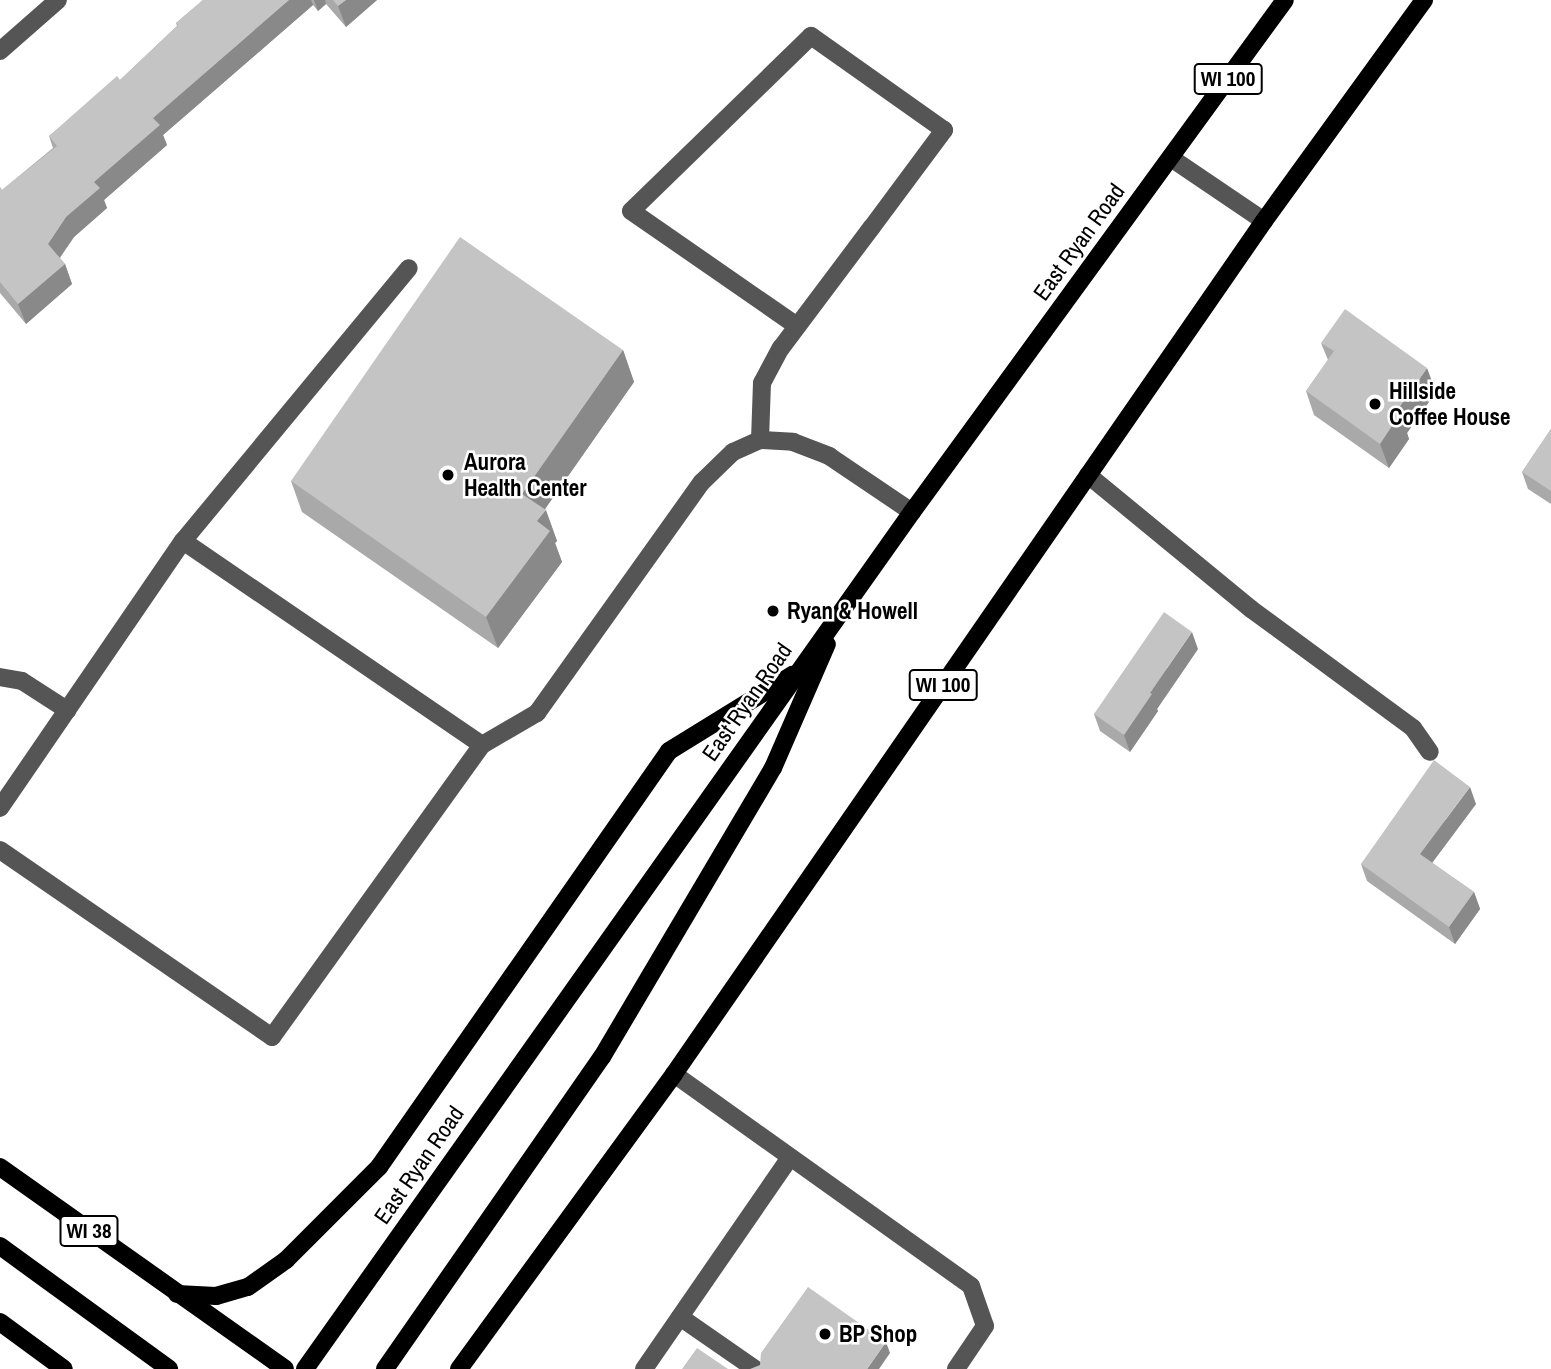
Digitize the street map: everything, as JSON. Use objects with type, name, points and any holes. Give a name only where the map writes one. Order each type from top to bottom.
[{"type":"main road","name":"East Ryan Road","points":[[305,1369],[798,671],[1285,0]]},
{"type":"main road","name":"WI 100","points":[[459,1369],[674,1074],[1264,221],[1424,0]]},
{"type":"main road","points":[[385,1369],[602,1057],[773,768],[840,615]]},
{"type":"main road","points":[[177,1294],[216,1296],[248,1287],[286,1260],[379,1167],[669,751],[798,671]]},
{"type":"main road","name":"WI 38","points":[[0,1167],[285,1369]]},
{"type":"main road","points":[[0,1246],[169,1369]]},
{"type":"main road","points":[[0,1322],[64,1369]]},
{"type":"street","points":[[0,51],[58,0]]},
{"type":"street","points":[[761,440],[762,383],[781,348],[944,130],[811,36],[631,211],[797,326]]},
{"type":"street","points":[[1171,158],[1264,221]]},
{"type":"street","points":[[0,808],[183,541],[408,268]]},
{"type":"street","points":[[0,850],[272,1037],[482,746],[537,713],[702,482],[733,452],[761,440],[793,443],[828,456],[912,512]]},
{"type":"street","points":[[1088,475],[1251,609],[1413,728],[1430,752]]},
{"type":"street","points":[[183,541],[482,746]]},
{"type":"street","points":[[0,677],[22,681],[67,710]]},
{"type":"street","points":[[674,1074],[971,1286],[985,1326],[956,1369]]},
{"type":"street","points":[[645,1369],[789,1158]]},
{"type":"street","points":[[680,1317],[755,1369]]},
{"type":"building","points":[[203,0],[289,0],[153,118],[160,125],[94,182],[100,188],[66,217],[48,244],[65,264],[18,304],[0,282],[0,187],[2,190],[57,146],[49,136],[117,76],[120,80],[178,25],[176,23]]},
{"type":"building","points":[[333,0],[346,0],[338,6]]},
{"type":"building","name":"Aurora Health Center","points":[[460,237],[623,350],[522,494],[546,510],[537,521],[550,531],[486,617],[291,481]]},
{"type":"building","name":"Hillside Coffee House","points":[[1345,309],[1427,368],[1396,412],[1400,414],[1380,444],[1306,391],[1334,351],[1321,343]]},
{"type":"building","points":[[1551,429],[1551,491],[1522,472]]},
{"type":"building","points":[[1164,612],[1192,632],[1124,735],[1094,714]]},
{"type":"building","points":[[1434,760],[1470,787],[1420,854],[1474,892],[1449,927],[1361,864]]},
{"type":"building","name":"BP Shop","points":[[808,1287],[886,1342],[867,1369],[750,1369],[760,1365],[761,1353]]},
{"type":"building","points":[[697,1348],[728,1369],[682,1369]]},
{"type":"place","name":"Hillside Coffee House","points":[[1375,404]]},
{"type":"place","name":"Aurora Health Center","points":[[448,475]]},
{"type":"place","name":"Ryan & Howell","points":[[773,611]]},
{"type":"place","name":"BP Shop","points":[[825,1334]]}]
